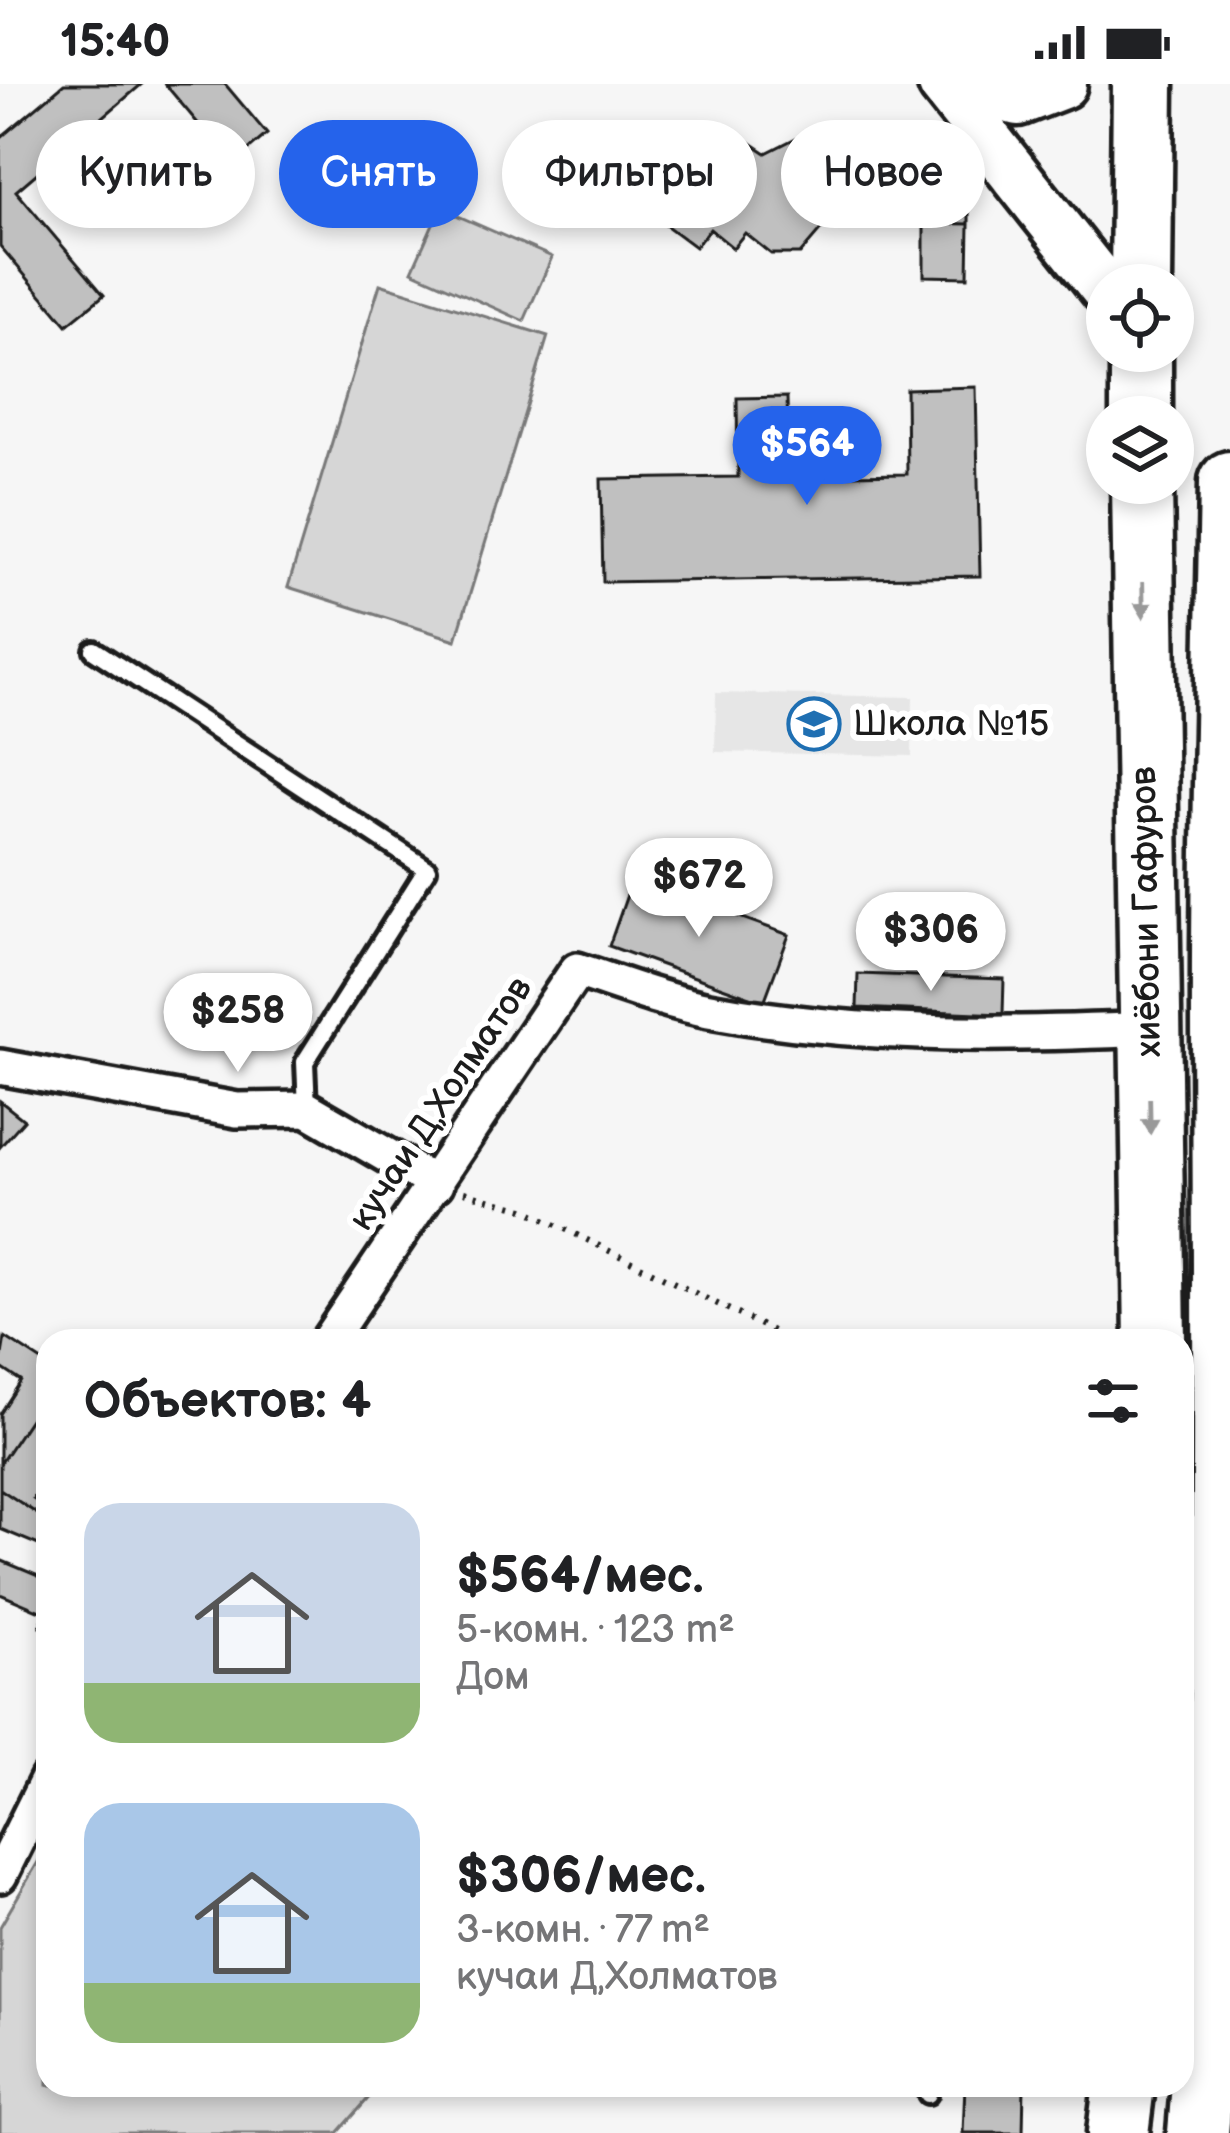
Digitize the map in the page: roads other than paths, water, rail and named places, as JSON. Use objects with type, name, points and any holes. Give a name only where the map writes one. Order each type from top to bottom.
[{"type":"highway","points":[[1141,264],[1143,84]]},
{"type":"highway","points":[[1198,2133],[1216,1915],[1202,1498],[1230,482]]},
{"type":"highway","name":"хиёбони Гафуров","points":[[1142,504],[1155,1329]]},
{"type":"highway","points":[[1118,2133],[1122,2097]]},
{"type":"street","points":[[943,84],[1086,264]]},
{"type":"street","points":[[953,84],[1018,101],[1062,84]]},
{"type":"street","name":"кучаи Д,Холматов","points":[[336,1329],[577,970],[704,1009],[853,1031],[1019,1035],[1148,1029]]},
{"type":"street","points":[[0,1067],[237,1110],[307,1109],[436,1184]]},
{"type":"street","points":[[0,1874],[36,1802]]},
{"type":"lane","points":[[94,650],[427,869],[304,1062],[307,1109]]},
{"type":"place","name":"Школа №15","points":[[814,724]]}]
